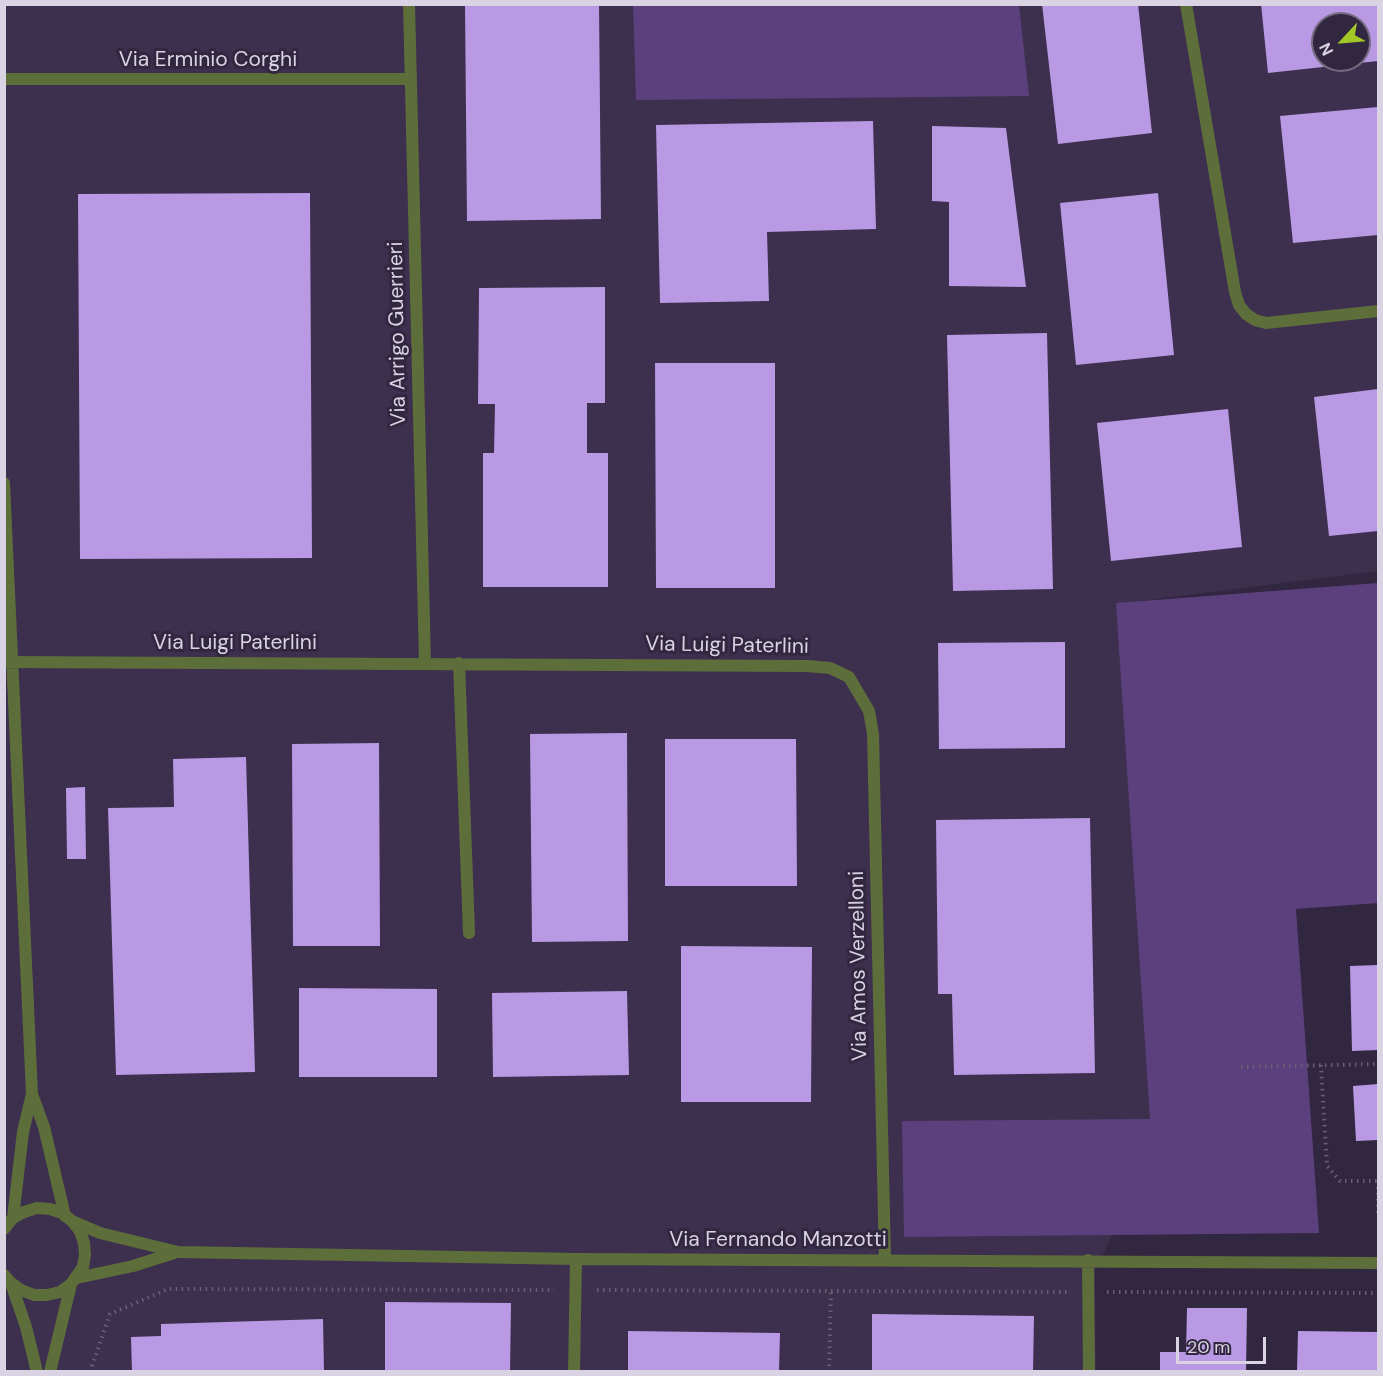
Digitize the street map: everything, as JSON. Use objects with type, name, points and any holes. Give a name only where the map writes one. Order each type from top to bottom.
[{"type":"street","name":"Via Arrigo Guerrieri","points":[[409,4],[425,663]]},
{"type":"street","points":[[1186,4],[1239,305],[1246,314],[1266,323],[1378,312]]},
{"type":"street","name":"Via Erminio Corghi","points":[[4,80],[411,80]]},
{"type":"street","points":[[4,483],[8,662],[32,1094],[23,1132],[14,1218],[5,1228]]},
{"type":"street","name":"Via Luigi Paterlini","points":[[8,662],[807,666],[830,668],[849,677]]},
{"type":"street","points":[[459,663],[469,933]]},
{"type":"street","name":"Via Amos Verzelloni","points":[[849,677],[869,711],[873,734],[885,1260]]},
{"type":"street","points":[[32,1094],[44,1127],[69,1218],[80,1231],[85,1255],[83,1267],[74,1281],[50,1371]]},
{"type":"street","name":"Via Fernando Manzotti","points":[[14,1218],[37,1208],[50,1209],[100,1233],[178,1252],[576,1259],[1378,1263]]},
{"type":"street","name":"Via Fernando Manzotti","points":[[7,1278],[21,1290],[34,1295],[47,1295],[60,1292],[74,1281],[178,1252]]},
{"type":"street","points":[[574,1371],[576,1259]]},
{"type":"street","points":[[1088,1260],[1089,1371]]},
{"type":"street","points":[[7,1278],[20,1309],[37,1371]]},
{"type":"path","points":[[1241,1067],[1378,1064]]},
{"type":"path","points":[[1321,1065],[1327,1167],[1340,1181],[1378,1181],[1378,1216]]},
{"type":"path","points":[[93,1371],[92,1366],[110,1314],[168,1289],[1378,1293]]},
{"type":"path","points":[[829,1371],[831,1291]]},
{"type":"shaded area","points":[[5,5],[1378,5],[1378,571],[1116,604],[1169,1118],[1095,1271],[1096,1371],[5,1372]]},
{"type":"shaded area","points":[[633,5],[1019,5],[1029,96],[636,100]]},
{"type":"shaded area","points":[[1378,583],[1378,903],[1296,909],[1319,1233],[904,1237],[902,1121],[1150,1119],[1116,603]]},
{"type":"building","points":[[465,4],[599,4],[601,219],[467,221]]},
{"type":"building","points":[[1042,4],[1138,4],[1152,133],[1058,144]]},
{"type":"building","points":[[1261,4],[1378,4],[1378,61],[1371,62],[1371,12],[1311,12],[1311,68],[1268,73]]},
{"type":"building","points":[[1378,107],[1378,235],[1293,243],[1280,116]]},
{"type":"building","points":[[873,121],[876,229],[767,232],[769,301],[660,303],[656,125]]},
{"type":"building","points":[[932,126],[1006,128],[1026,287],[949,286],[949,202],[932,201]]},
{"type":"building","points":[[310,193],[312,558],[80,559],[78,194]]},
{"type":"building","points":[[1158,193],[1174,355],[1076,365],[1060,203]]},
{"type":"building","points":[[605,287],[605,403],[587,403],[587,453],[608,453],[608,587],[483,587],[483,453],[494,453],[495,404],[478,404],[479,288]]},
{"type":"building","points":[[1047,333],[1053,589],[953,591],[947,335]]},
{"type":"building","points":[[655,363],[775,363],[775,588],[656,588]]},
{"type":"building","points":[[1378,389],[1378,531],[1329,536],[1314,397]]},
{"type":"building","points":[[1228,409],[1242,547],[1111,561],[1097,423]]},
{"type":"building","points":[[1065,642],[1065,748],[939,749],[938,643]]},
{"type":"building","points":[[627,733],[628,941],[532,942],[530,734]]},
{"type":"building","points":[[665,739],[796,739],[797,886],[665,886]]},
{"type":"building","points":[[379,743],[380,946],[293,946],[292,744]]},
{"type":"building","points":[[246,757],[255,1072],[116,1075],[108,808],[174,807],[173,759]]},
{"type":"building","points":[[85,787],[86,859],[67,859],[66,788]]},
{"type":"building","points":[[1090,818],[1095,1073],[954,1075],[952,994],[938,994],[936,820]]},
{"type":"building","points":[[681,946],[812,947],[811,1102],[681,1102]]},
{"type":"building","points":[[1378,965],[1378,1050],[1352,1051],[1350,966]]},
{"type":"building","points":[[299,988],[437,989],[437,1077],[299,1077]]},
{"type":"building","points":[[627,991],[629,1075],[493,1077],[492,993]]},
{"type":"building","points":[[1378,1084],[1378,1140],[1356,1141],[1353,1086]]},
{"type":"building","points":[[385,1302],[511,1303],[510,1372],[385,1372]]},
{"type":"building","points":[[1187,1308],[1247,1308],[1246,1372],[1160,1372],[1160,1352],[1186,1352]]},
{"type":"building","points":[[872,1314],[1034,1316],[1033,1372],[872,1372]]},
{"type":"building","points":[[323,1319],[324,1372],[132,1372],[131,1337],[161,1336],[161,1324]]},
{"type":"building","points":[[628,1331],[780,1333],[779,1372],[628,1372]]},
{"type":"building","points":[[1298,1331],[1378,1332],[1378,1372],[1297,1372]]}]
